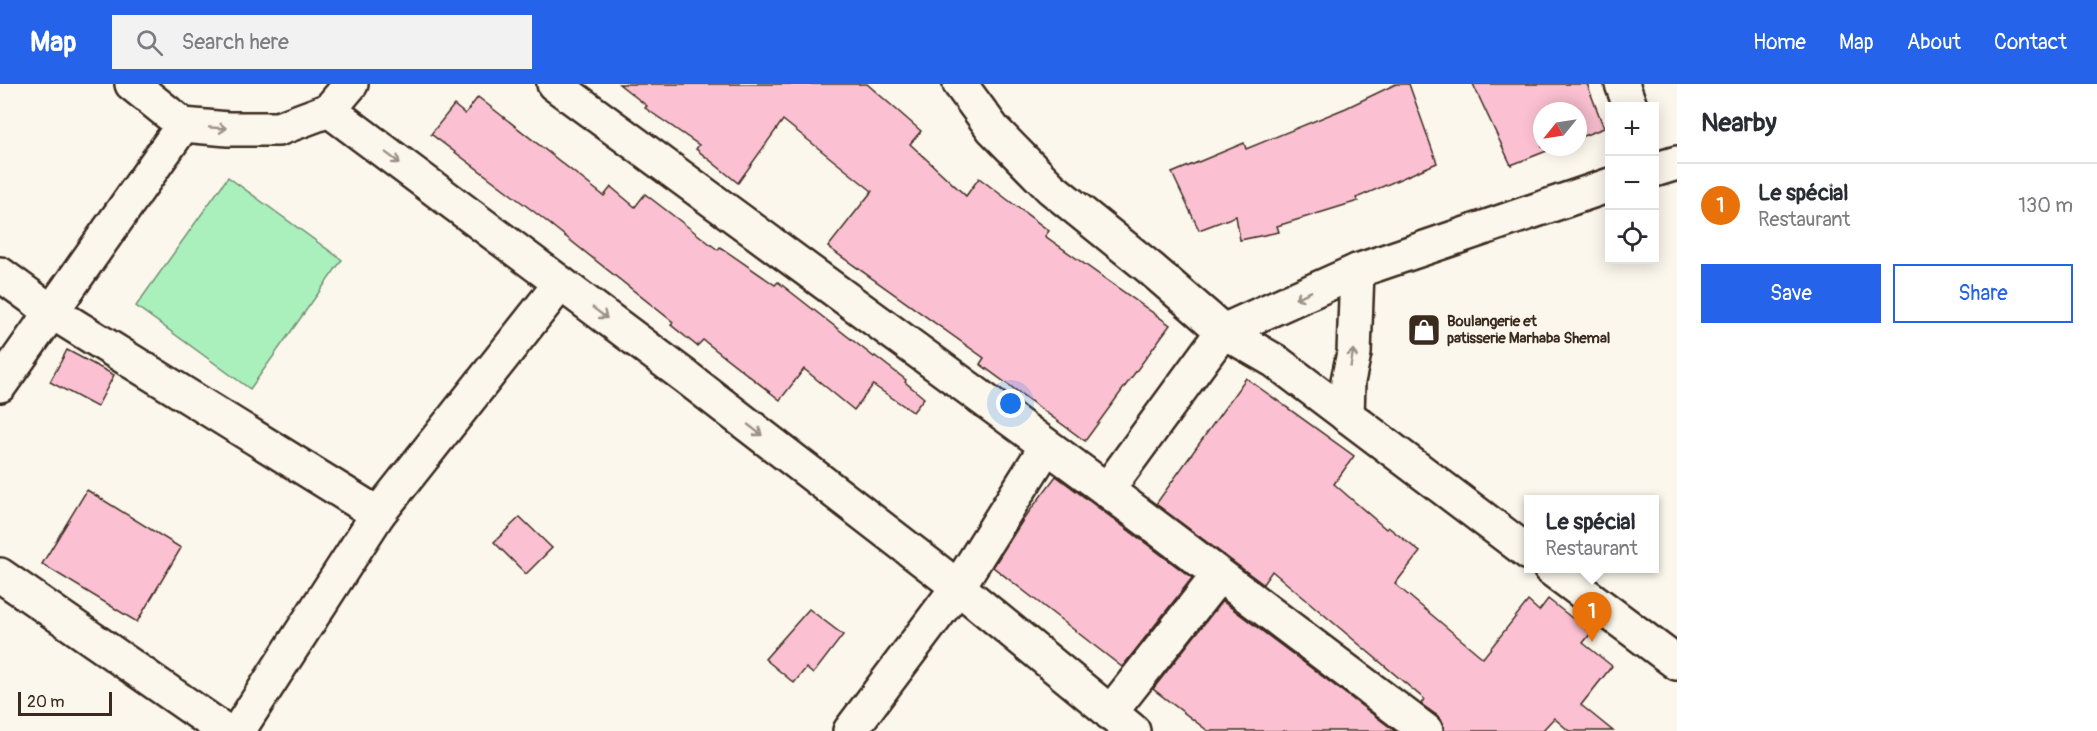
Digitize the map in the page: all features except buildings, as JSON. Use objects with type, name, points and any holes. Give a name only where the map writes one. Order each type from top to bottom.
[{"type":"street","points":[[132,84],[183,125],[278,129],[329,110],[351,84]]},
{"type":"street","points":[[554,84],[1107,490],[1426,731]]},
{"type":"street","points":[[960,84],[993,129],[1051,188],[1223,331],[1275,361],[1524,549]]},
{"type":"street","points":[[1622,84],[1629,102]]},
{"type":"street","points":[[329,110],[695,384],[958,587],[1121,722],[1218,576]]},
{"type":"street","points":[[0,385],[183,125]]},
{"type":"street","points":[[1659,168],[1677,163]]},
{"type":"street","points":[[1107,490],[1223,331],[1357,271],[1605,187]]},
{"type":"street","points":[[1347,416],[1348,381],[1354,353],[1357,271]]},
{"type":"street","points":[[0,274],[52,312],[378,514]]},
{"type":"street","points":[[238,731],[378,514],[560,284]]},
{"type":"street","points":[[850,731],[958,587],[1046,447]]},
{"type":"street","points":[[1557,573],[1677,663]]},
{"type":"street","points":[[0,575],[225,731]]},
{"type":"green space","points":[[228,177],[342,260],[250,389],[136,306]]},
{"type":"place","name":"Boulangerie et patisserie Marhaba Shemal","points":[[1424,330]]},
{"type":"place","name":"Le spécial","points":[[1592,642]]}]
